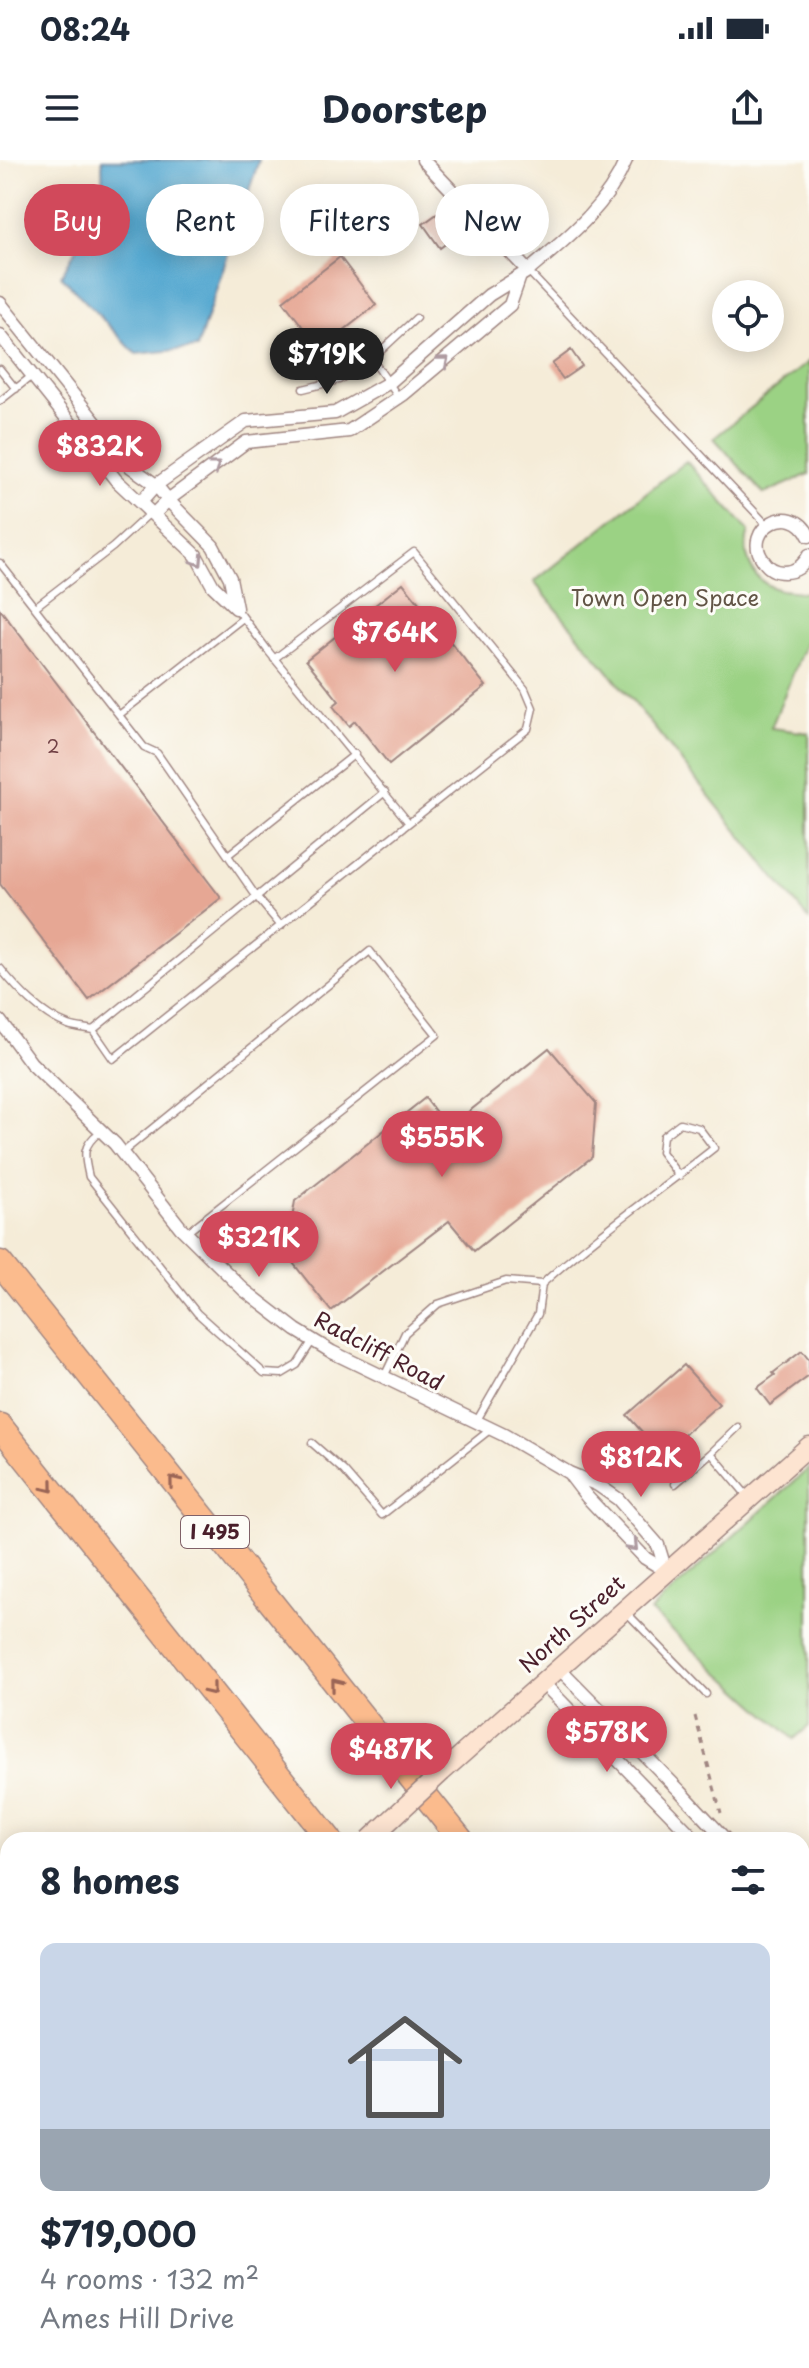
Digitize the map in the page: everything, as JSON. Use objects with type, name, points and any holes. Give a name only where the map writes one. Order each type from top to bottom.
[{"type":"highway","name":"I 495","points":[[0,1260],[455,1832]]},
{"type":"highway","points":[[0,1426],[324,1832]]},
{"type":"main road","name":"North Street","points":[[378,1832],[623,1609],[809,1446]]},
{"type":"street","points":[[423,160],[524,273]]},
{"type":"street","points":[[141,502],[156,485],[246,421],[335,413],[390,382],[489,295],[524,273],[584,222],[620,175],[626,160]]},
{"type":"street","points":[[153,513],[246,442],[349,431],[399,398],[510,305],[524,273]]},
{"type":"street","points":[[0,303],[131,467],[156,485],[213,546],[230,578],[239,613]]},
{"type":"street","points":[[0,335],[116,480],[196,555],[213,586],[239,613]]},
{"type":"street","points":[[33,375],[47,363]]},
{"type":"street","points":[[807,564],[795,570],[779,572],[764,563],[758,539],[767,525],[784,519],[801,524],[809,536]]},
{"type":"street","name":"Radcliff Road","points":[[0,1021],[31,1063],[122,1153],[185,1234],[244,1290],[313,1340],[383,1378],[491,1429],[569,1473],[598,1485],[618,1499],[658,1545],[666,1571]]},
{"type":"street","points":[[569,1473],[587,1497],[645,1558],[666,1571]]},
{"type":"street","points":[[559,1668],[718,1832]]},
{"type":"street","points":[[543,1683],[688,1832]]},
{"type":"lane","points":[[524,273],[767,525]]},
{"type":"lane","points":[[303,389],[339,380],[372,359],[416,318]]},
{"type":"lane","points":[[372,359],[399,398]]},
{"type":"lane","points":[[0,369],[16,389]]},
{"type":"lane","points":[[0,401],[33,375]]},
{"type":"lane","points":[[35,607],[153,513]]},
{"type":"lane","points":[[0,968],[44,1013],[69,1026],[93,1030],[113,1059],[528,729],[533,708],[525,689],[414,552],[274,659]]},
{"type":"lane","points":[[0,563],[144,747],[157,753],[256,896],[281,926]]},
{"type":"lane","points":[[119,715],[161,683],[239,613],[409,823]]},
{"type":"lane","points":[[228,855],[355,754]]},
{"type":"lane","points":[[93,1030],[385,792]]},
{"type":"lane","points":[[122,1153],[370,951],[437,1035],[185,1234]]},
{"type":"lane","points":[[476,1422],[538,1314],[542,1284],[563,1265],[679,1176],[714,1148],[699,1128],[680,1123],[663,1136],[661,1152],[679,1176]]},
{"type":"lane","points":[[102,1131],[92,1138],[83,1155],[89,1177],[197,1313],[264,1373],[282,1374],[297,1365],[313,1340]]},
{"type":"lane","points":[[383,1378],[405,1333],[438,1304],[506,1281],[542,1284]]},
{"type":"lane","points":[[675,1484],[738,1427]]},
{"type":"lane","points":[[312,1443],[344,1471],[382,1515],[491,1429]]},
{"type":"lane","points":[[711,1453],[749,1498]]},
{"type":"lane","points":[[623,1609],[706,1694]]},
{"type":"path","points":[[695,1716],[722,1815]]},
{"type":"green space","points":[[809,361],[809,474],[764,494],[714,438]]},
{"type":"green space","name":"Town Open Space","points":[[686,461],[749,531],[748,558],[761,580],[777,589],[809,594],[809,634],[771,728],[809,733],[809,920],[534,582]]},
{"type":"green space","points":[[809,1468],[809,1726],[794,1739],[650,1611]]},
{"type":"water","points":[[102,160],[259,160],[251,184],[146,184],[146,256],[227,256],[197,348],[136,354],[61,276],[72,256],[130,256],[130,184],[103,184]]},
{"type":"building","points":[[435,215],[435,241],[423,224]]},
{"type":"building","points":[[340,257],[376,305],[320,349],[283,301]]},
{"type":"building","points":[[571,350],[582,366],[563,379],[552,364]]},
{"type":"building","points":[[403,583],[486,686],[389,764],[355,721],[349,726],[333,706],[339,701],[306,660]]},
{"type":"building","points":[[0,609],[221,898],[89,1000],[0,884]]},
{"type":"building","points":[[549,1048],[596,1103],[592,1157],[474,1251],[449,1221],[331,1311],[286,1254],[295,1201],[425,1098],[448,1128]]},
{"type":"building","points":[[802,1351],[809,1360],[809,1376],[770,1405],[757,1388]]},
{"type":"building","points":[[684,1365],[719,1404],[662,1454],[627,1415]]}]
